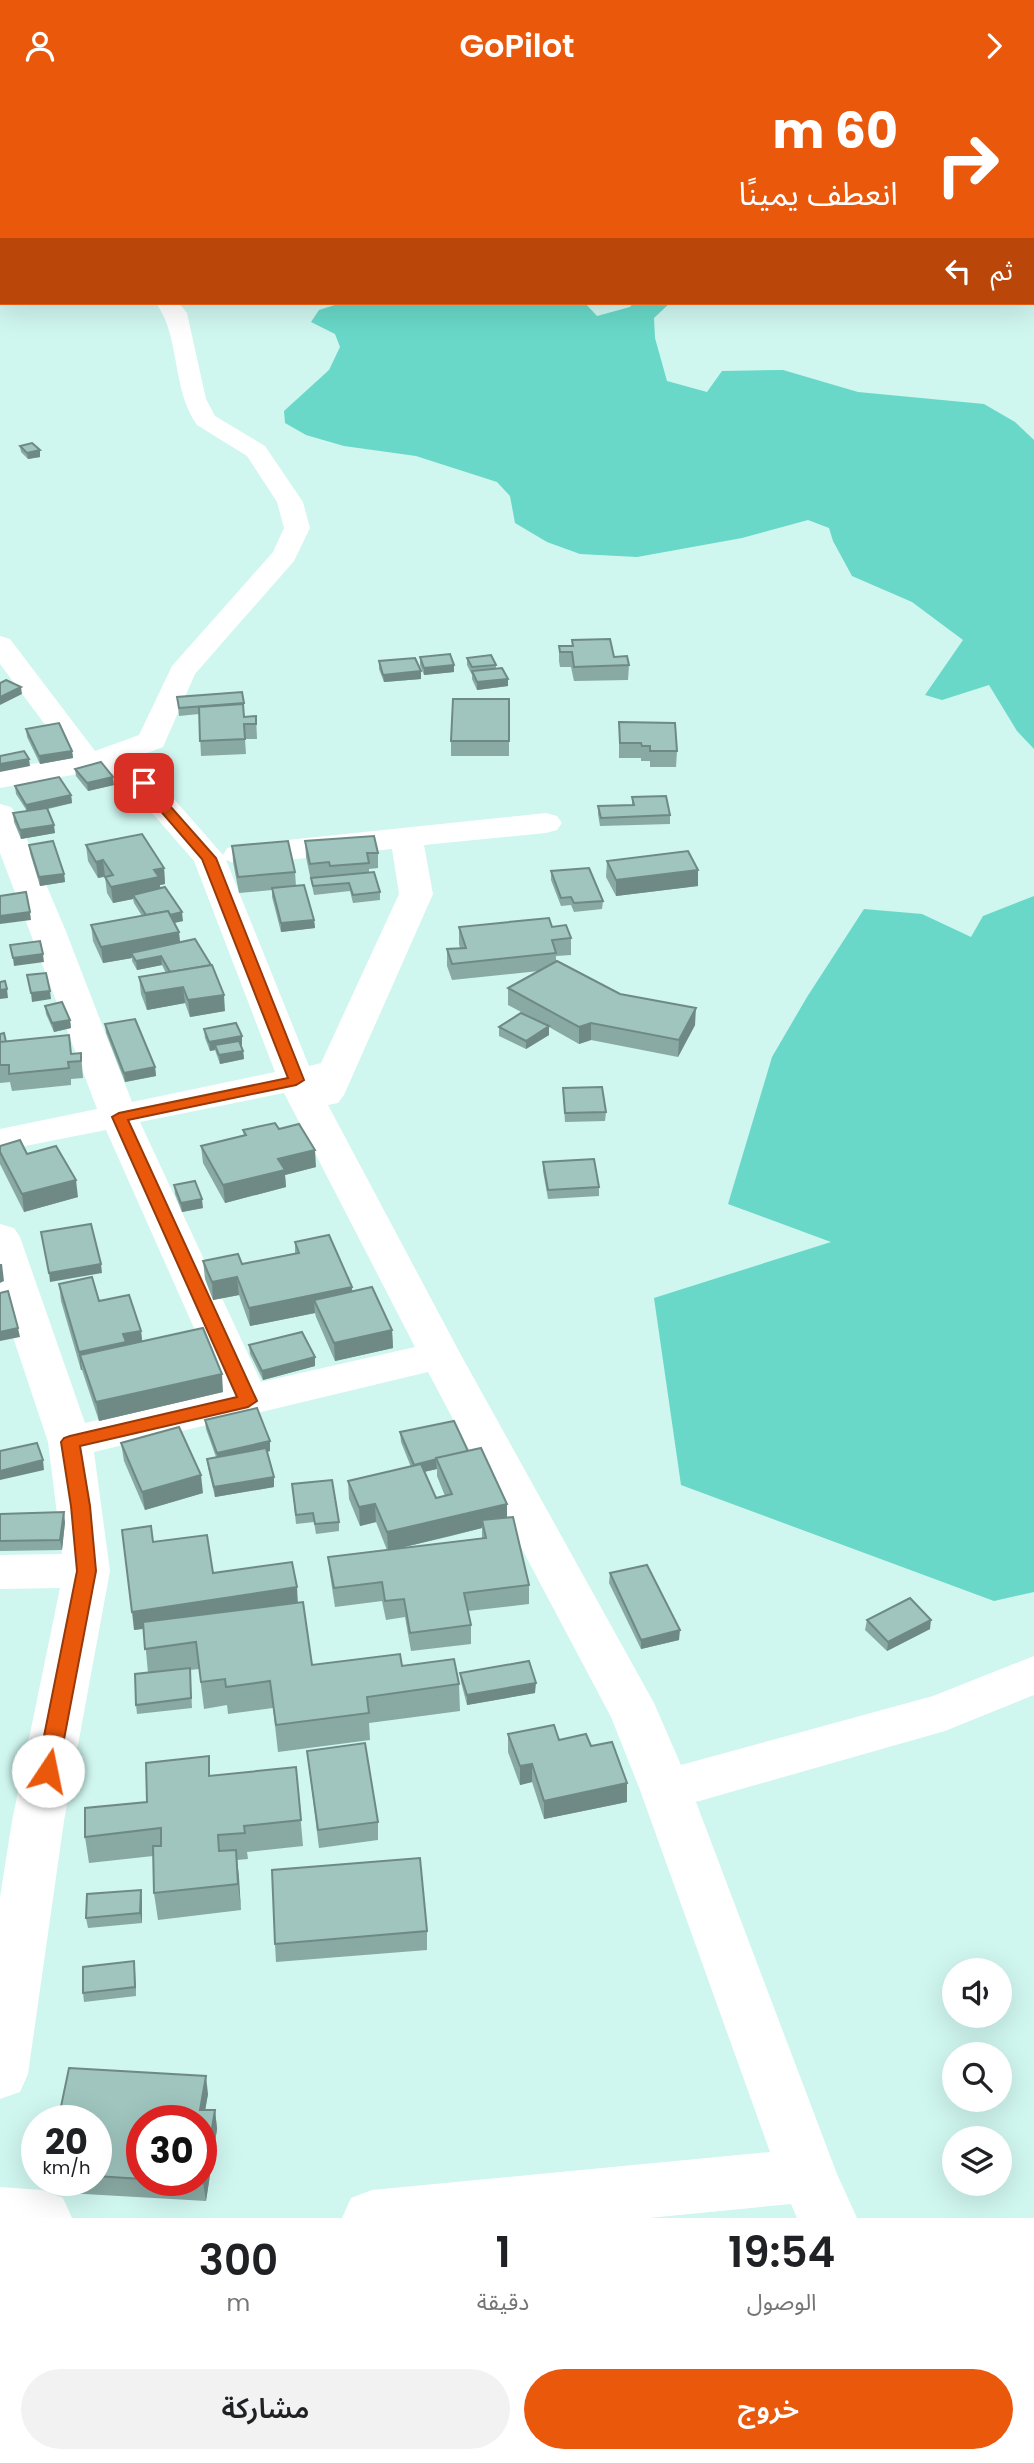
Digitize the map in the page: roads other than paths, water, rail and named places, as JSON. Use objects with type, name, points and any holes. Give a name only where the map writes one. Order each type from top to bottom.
[{"type":"street","points":[[0,779],[89,763],[152,741],[182,672],[285,555],[298,528],[290,502],[256,451],[205,420],[194,399],[176,313],[169,305]]},
{"type":"street","points":[[0,645],[89,763],[127,765],[209,858],[296,1080],[440,1355],[636,1717],[666,1790],[818,2196],[372,2218]]},
{"type":"street","points":[[0,814],[48,929],[119,1117],[248,1401]]},
{"type":"street","points":[[209,858],[546,823]]},
{"type":"street","points":[[315,1116],[416,894],[406,837]]},
{"type":"street","points":[[0,1140],[336,1071]]},
{"type":"street","points":[[0,1237],[70,1442],[87,1571],[38,1821],[0,2074]]},
{"type":"street","points":[[70,1442],[440,1355]]},
{"type":"street","points":[[0,1572],[87,1571]]},
{"type":"street","points":[[666,1790],[945,1712],[1034,1675]]},
{"type":"street","points":[[0,2215],[42,2218]]}]
